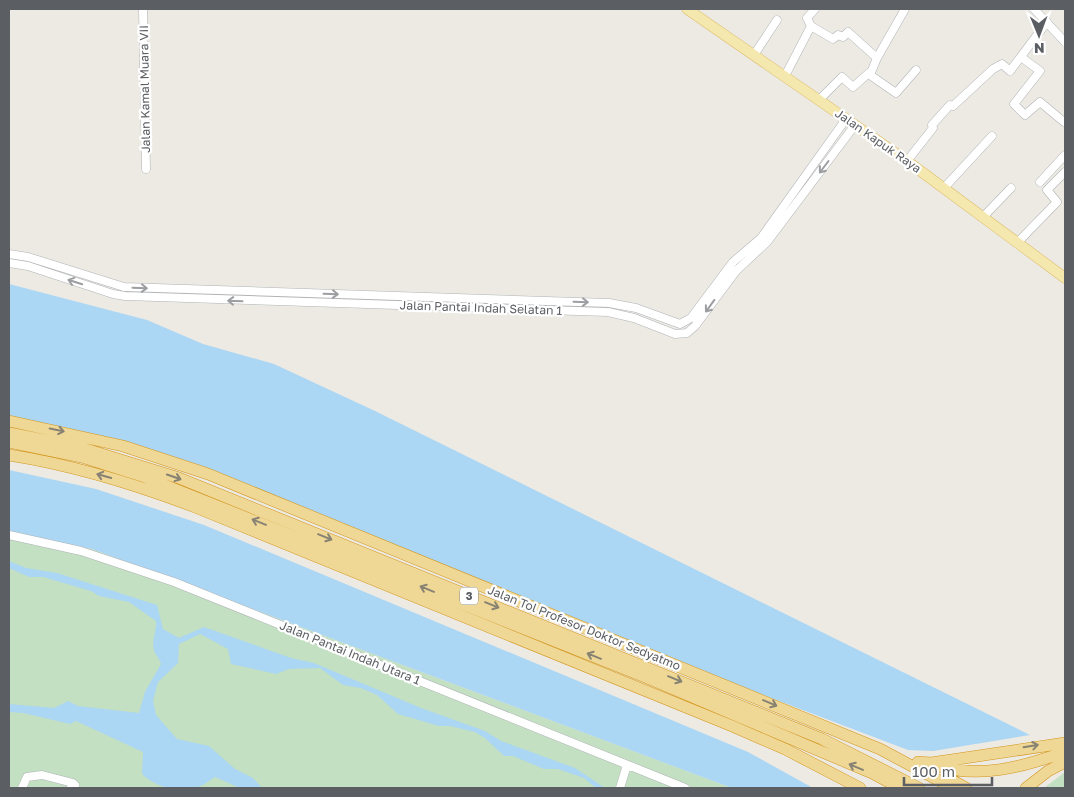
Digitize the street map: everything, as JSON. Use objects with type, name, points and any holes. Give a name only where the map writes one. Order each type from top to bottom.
[{"type":"highway","name":"Jalan Tol Profesor Doktor Sedyatmo","points":[[9,421],[107,441],[159,456],[208,474],[880,749],[953,788]]},
{"type":"highway","name":"Jalan Tol Profesor Doktor Sedyatmo","points":[[9,433],[79,447],[179,478],[822,739],[919,788]]},
{"type":"highway","name":"Jalan Tol Profesor Doktor Sedyatmo","points":[[9,442],[82,457],[142,476],[645,677],[872,773],[900,788]]},
{"type":"highway","name":"3","points":[[9,455],[92,472],[150,490],[531,642],[732,726],[785,749],[860,788]]},
{"type":"highway","points":[[732,726],[844,788]]},
{"type":"highway","points":[[918,762],[931,763],[1065,743]]},
{"type":"highway","points":[[880,749],[918,762],[966,788]]},
{"type":"highway","points":[[931,763],[956,771],[989,771],[1030,765],[1065,752]]},
{"type":"highway","points":[[1026,788],[1048,771],[1065,762]]},
{"type":"main road","name":"Jalan Kapuk Raya","points":[[686,9],[819,100],[849,125],[907,161],[1065,278]]},
{"type":"street","name":"Jalan Kamal Muara VII","points":[[143,9],[146,169]]},
{"type":"street","points":[[815,9],[807,18],[811,26],[833,39],[838,35],[843,37],[848,32],[877,58]]},
{"type":"street","points":[[819,100],[842,77],[853,87],[870,72],[905,9]]},
{"type":"street","points":[[1034,9],[1064,39]]},
{"type":"street","points":[[754,55],[777,20]]},
{"type":"street","points":[[907,161],[933,128],[932,125],[950,105],[953,106],[993,69],[1002,64],[1010,72],[1047,22]]},
{"type":"street","points":[[785,76],[811,26]]},
{"type":"street","points":[[1021,57],[1040,71],[1014,104],[1025,115],[1040,102],[1065,123]]},
{"type":"street","points":[[870,72],[870,75],[896,93],[916,70]]},
{"type":"street","name":"Jalan Pantai Indah Selatan 1","points":[[9,254],[124,287],[608,303],[636,308],[680,324],[691,318],[733,262],[761,238],[849,125]]},
{"type":"street","name":"Jalan Pantai Indah Selatan 1","points":[[9,263],[28,266],[113,294],[125,296],[608,312],[634,318],[680,334],[687,333],[695,326],[736,271],[767,242],[849,125]]},
{"type":"street","points":[[944,188],[992,136]]},
{"type":"street","points":[[1040,182],[1065,155]]},
{"type":"street","points":[[1018,242],[1057,202],[1047,190],[1065,172]]},
{"type":"street","points":[[983,217],[1011,188]]},
{"type":"street","name":"Jalan Pantai Indah Utara 1","points":[[9,536],[81,551],[174,582],[685,788]]},
{"type":"street","points":[[620,788],[627,765]]},
{"type":"street","points":[[22,788],[27,777],[34,774],[73,782],[75,785],[71,788]]},
{"type":"green space","points":[[9,533],[92,549],[732,788],[9,788]]},
{"type":"green space","points":[[1065,772],[1065,788],[1044,788]]},
{"type":"water","points":[[9,284],[147,320],[203,344],[274,364],[375,411],[1030,735],[933,751],[908,750],[655,654],[155,452],[9,419]]},
{"type":"water","points":[[9,470],[96,489],[204,525],[748,752],[813,788],[732,788],[92,549],[9,533]]},
{"type":"water","points":[[9,561],[26,568],[57,573],[157,605],[163,629],[179,638],[204,627],[291,658],[314,663],[421,708],[485,731],[501,741],[575,768],[605,788],[596,788],[584,778],[558,769],[544,769],[513,756],[504,756],[485,738],[475,732],[450,726],[439,726],[398,714],[377,695],[361,688],[343,685],[320,668],[289,669],[276,674],[231,664],[228,649],[200,634],[179,644],[178,663],[158,682],[153,701],[156,715],[177,739],[209,746],[235,769],[253,778],[262,788],[240,788],[215,777],[205,784],[194,788],[173,789],[160,785],[142,774],[143,752],[76,721],[70,724],[23,713],[9,712],[9,704],[54,708],[68,701],[78,706],[139,713],[145,692],[161,664],[153,647],[156,621],[129,602],[99,596],[91,591],[43,577],[29,577],[9,568]]}]
